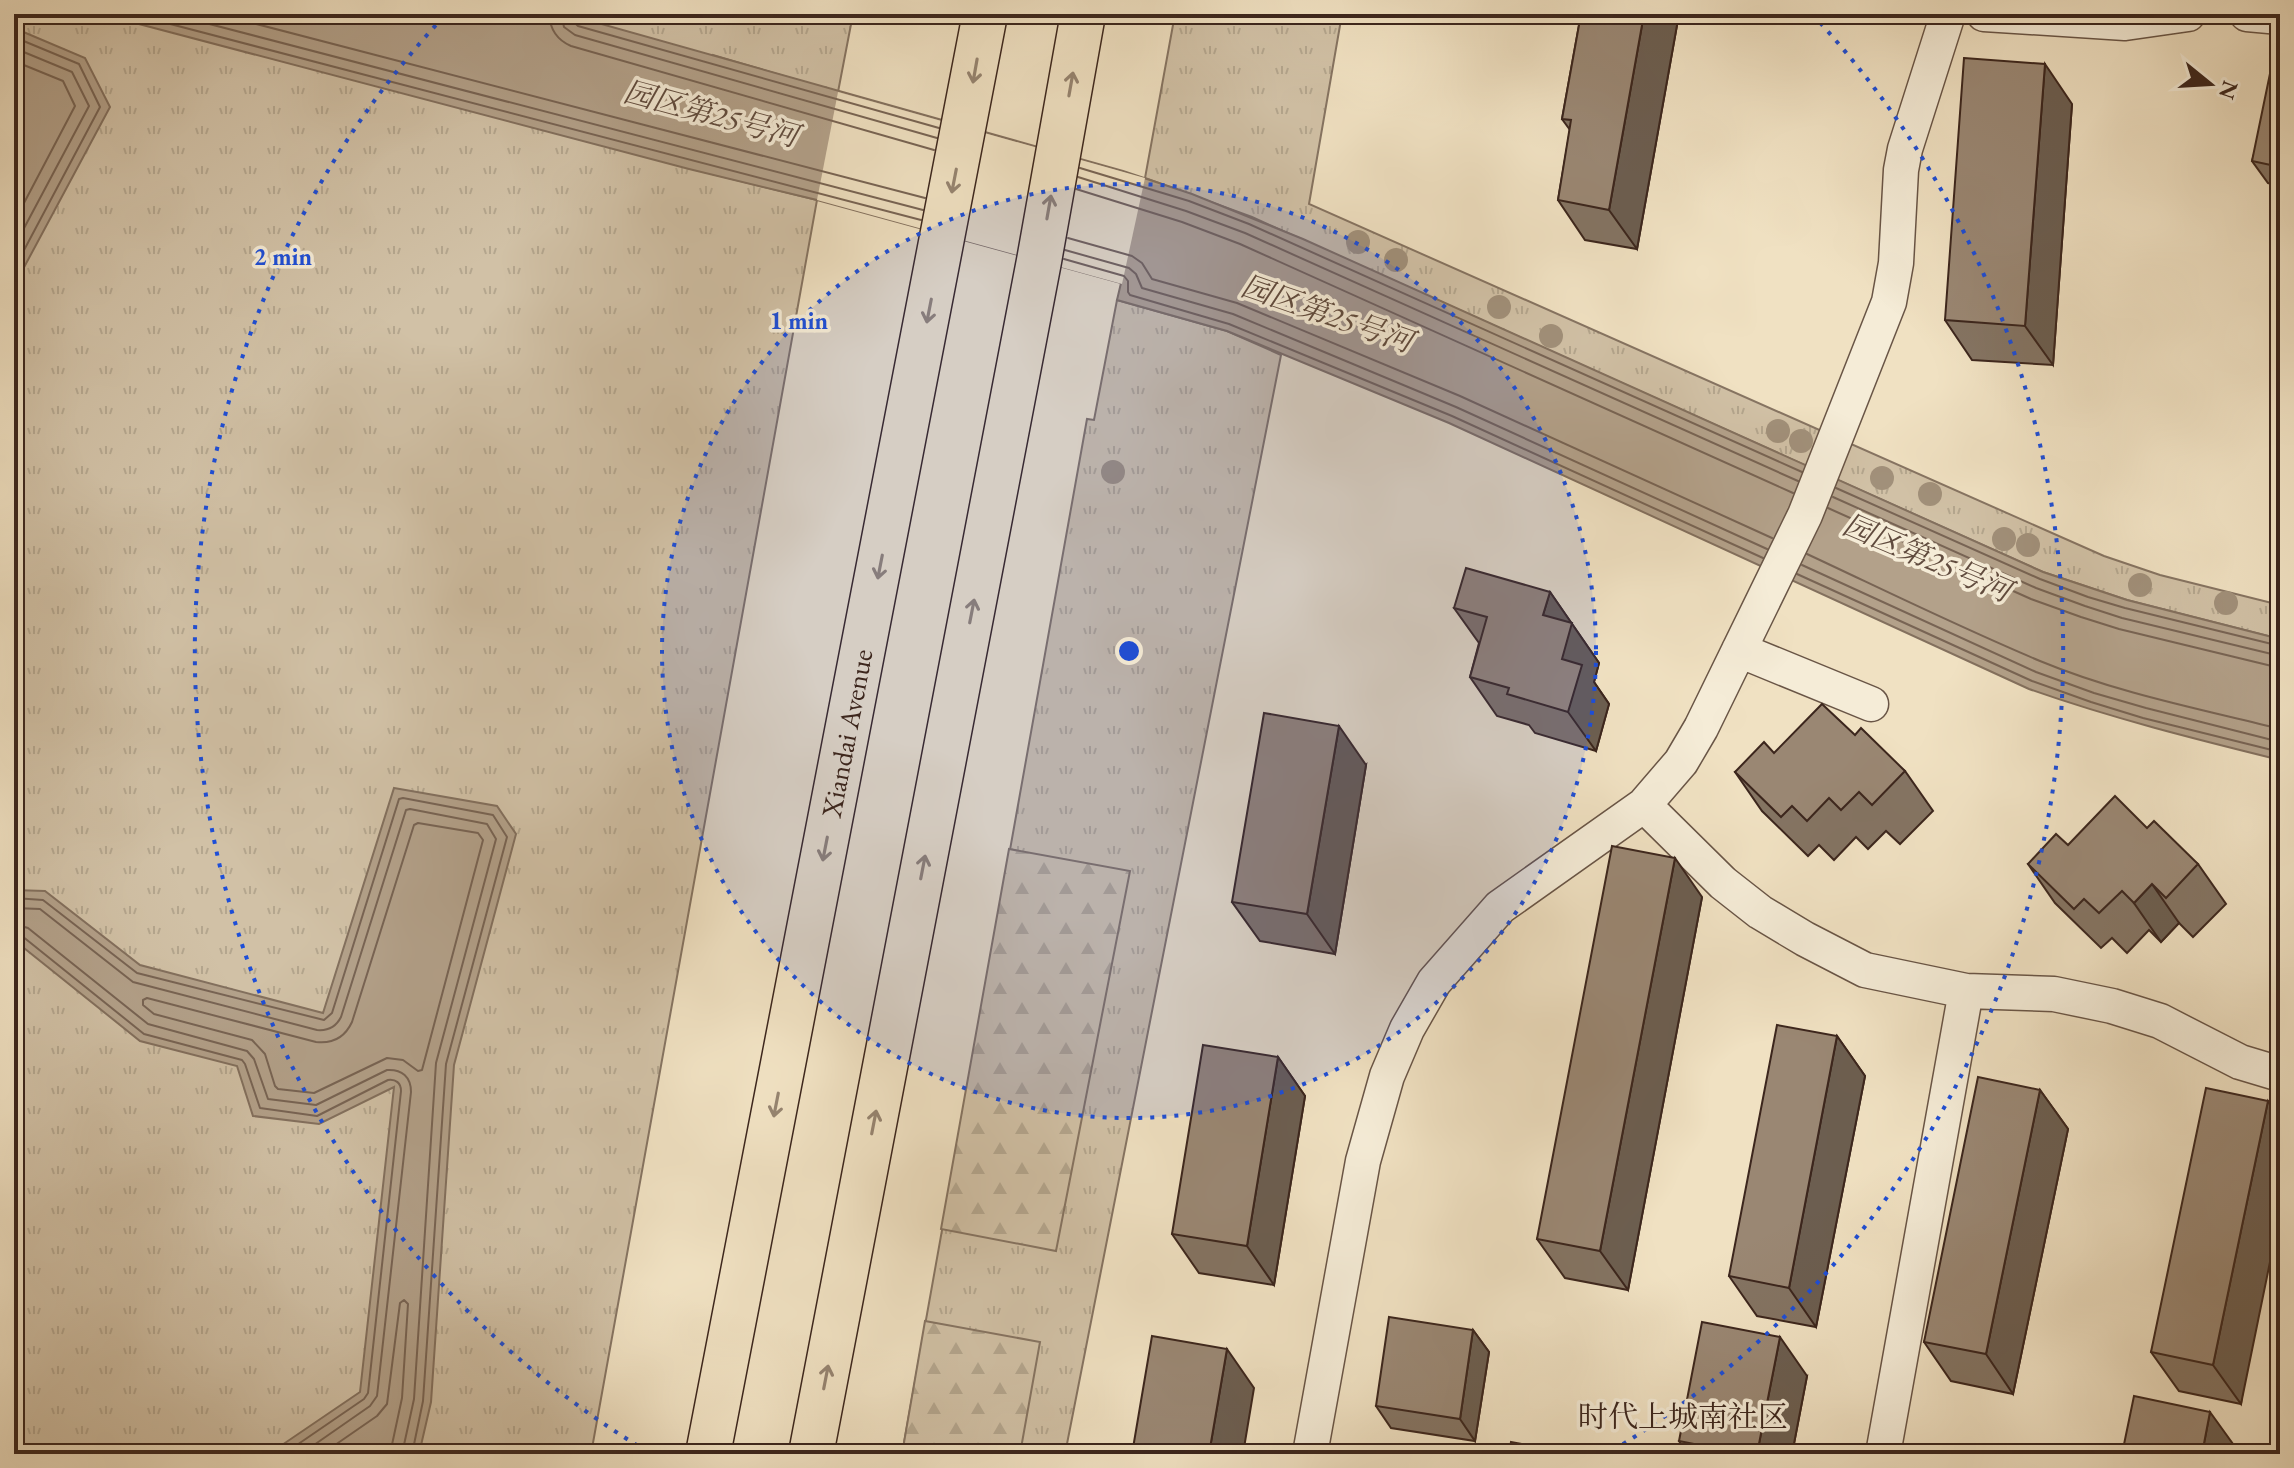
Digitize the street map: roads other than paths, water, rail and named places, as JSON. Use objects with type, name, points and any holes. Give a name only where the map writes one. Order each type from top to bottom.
[{"type":"main road","name":"Xiandai Avenue","points":[[708,1454],[985,14]]},
{"type":"main road","points":[[811,1454],[1039,261],[1083,14]]},
{"type":"street","points":[[1310,1454],[1363,1161],[1387,1076],[1407,1029],[1434,982],[1500,907],[1644,805],[1681,762],[1701,728],[1805,515],[1889,302],[1895,273],[1905,149],[1948,14]]},
{"type":"street","points":[[1984,14],[2125,23],[2188,14]]},
{"type":"street","points":[[2247,14],[2280,17]]},
{"type":"street","points":[[1739,650],[1871,704]]},
{"type":"street","points":[[1644,805],[1723,883],[1760,912],[1865,970],[1966,991],[2054,994],[2112,1006],[2160,1021],[2240,1062],[2280,1074]]},
{"type":"street","points":[[1883,1454],[1966,991]]},
{"type":"water","name":"园区第25号河","points":[[101,14],[566,14],[1123,171],[1192,194],[1303,239],[2043,572],[2127,600],[2280,639],[2280,760],[2122,719],[2029,689],[1449,423],[1227,331],[1117,300],[1121,283],[817,200]]},
{"type":"water","points":[[14,28],[85,58],[110,107],[14,286]]},
{"type":"water","points":[[394,788],[497,806],[516,834],[454,1065],[431,1402],[419,1454],[282,1454],[279,1447],[360,1392],[394,1087],[319,1124],[253,1116],[237,1066],[140,1041],[14,940],[14,890],[45,891],[140,965],[323,1013]]},
{"type":"district","name":"时代上城南社区","points":[[1683,1417]]}]
